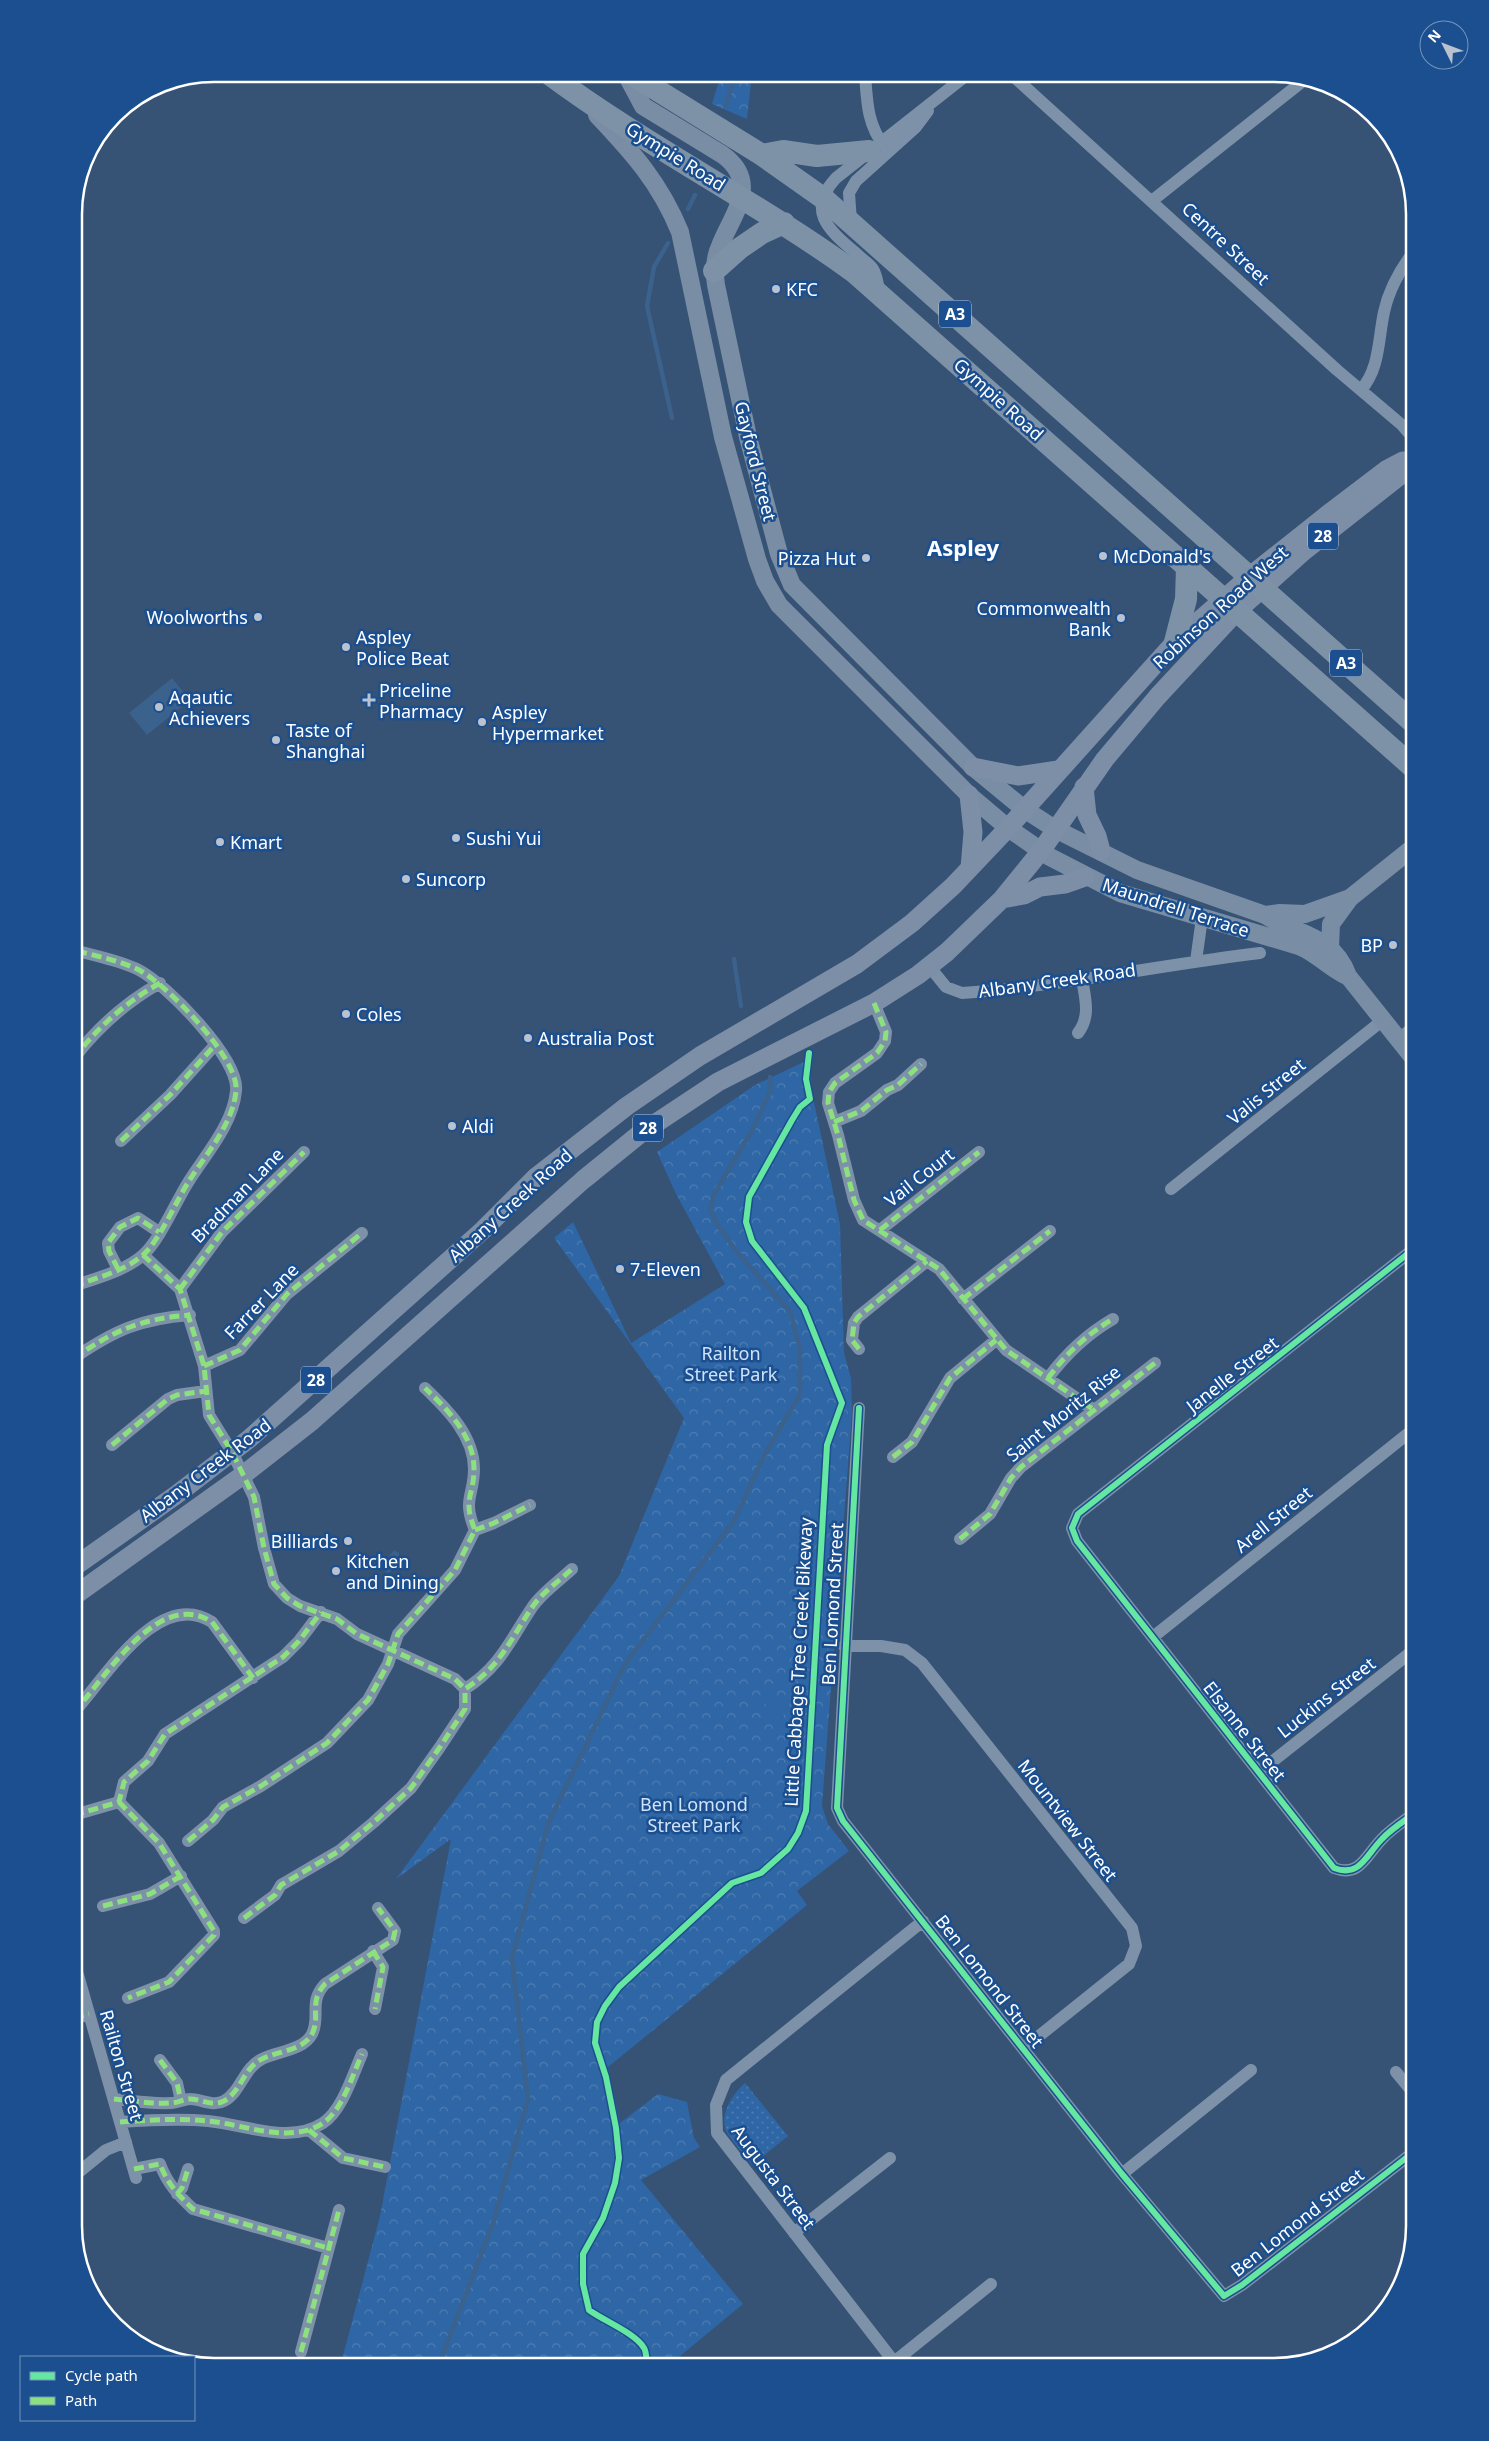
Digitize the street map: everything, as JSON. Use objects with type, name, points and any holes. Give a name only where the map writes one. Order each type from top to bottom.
[{"type":"highway","name":"Gympie Road","points":[[561,82],[784,223],[854,272],[1231,604],[1406,762]]},
{"type":"highway","name":"Gympie Road","points":[[645,82],[762,155],[823,198],[1406,716]]},
{"type":"highway","points":[[762,155],[783,151],[817,156],[879,147]]},
{"type":"highway","points":[[714,271],[740,248],[762,233],[784,223]]},
{"type":"highway","points":[[1175,642],[1186,599],[1187,566]]},
{"type":"main road","points":[[630,82],[643,106],[733,163],[739,176],[742,197]]},
{"type":"main road","name":"Gayford Street","points":[[582,97],[649,173],[663,194],[680,232],[723,437],[757,559],[770,591],[790,618],[969,795],[1008,828]]},
{"type":"main road","name":"Gayford Street","points":[[742,197],[719,247],[714,271],[748,437],[786,575],[800,596],[974,767],[1024,809]]},
{"type":"main road","name":"Robinson Road West","points":[[1008,828],[1058,770],[1175,642],[1231,604],[1255,582],[1402,474],[1406,467]]},
{"type":"main road","name":"Robinson Road West","points":[[1040,850],[1084,787],[1231,604]]},
{"type":"main road","points":[[974,767],[1018,776],[1058,770]]},
{"type":"main road","points":[[1084,787],[1087,815],[1097,836],[1101,851]]},
{"type":"main road","points":[[969,795],[973,832],[970,868]]},
{"type":"main road","name":"Maundrell Terrace","points":[[1024,809],[1055,829],[1137,870],[1265,915],[1277,923],[1314,937],[1330,948],[1343,963],[1348,976],[1406,1049]]},
{"type":"main road","name":"Maundrell Terrace","points":[[1008,828],[1085,877],[1120,893],[1299,946],[1319,956],[1335,970],[1348,976]]},
{"type":"main road","name":"Albany Creek Road","points":[[82,1561],[232,1452],[372,1330],[483,1230],[536,1177],[562,1156],[627,1106],[676,1072],[869,956],[919,917],[1008,828]]},
{"type":"main road","name":"Albany Creek Road","points":[[82,1590],[244,1475],[335,1402],[583,1180],[641,1133],[718,1082],[874,1003],[929,966],[1002,899],[1040,850]]},
{"type":"main road","points":[[1330,948],[1331,924],[1350,898],[1406,853]]},
{"type":"main road","points":[[1002,899],[1024,894],[1040,887],[1065,884],[1085,877]]},
{"type":"main road","points":[[1265,915],[1280,913],[1305,914],[1350,898]]},
{"type":"street","points":[[866,83],[868,116],[879,147]]},
{"type":"street","points":[[880,294],[873,269],[837,236],[824,221],[821,208],[823,198],[836,178],[879,147],[916,127],[937,98],[957,83]]},
{"type":"street","name":"Centre Street","points":[[1021,83],[1402,425],[1406,433]]},
{"type":"street","points":[[1153,200],[1298,85]]},
{"type":"street","points":[[851,222],[849,193],[879,147]]},
{"type":"street","points":[[1361,390],[1372,375],[1376,365],[1384,313],[1391,288],[1406,264]]},
{"type":"street","points":[[1196,961],[1202,918]]},
{"type":"street","points":[[82,1283],[143,1255],[209,1151],[234,1102],[237,1089],[215,1045],[196,1020],[160,983],[138,970],[83,953]]},
{"type":"street","name":"Albany Creek Road","points":[[929,966],[946,987],[958,993],[1082,979],[1260,953]]},
{"type":"street","points":[[1078,1032],[1087,1016],[1082,979]]},
{"type":"street","points":[[83,1048],[105,1023],[137,996],[160,983]]},
{"type":"street","points":[[874,1003],[886,1032],[885,1041],[877,1053],[835,1083],[829,1092],[828,1103],[854,1200],[863,1220],[939,1268],[1006,1350],[1094,1410]]},
{"type":"street","name":"Valis Street","points":[[1171,1189],[1383,1020]]},
{"type":"street","points":[[1398,1039],[1406,1033]]},
{"type":"street","points":[[121,1141],[170,1094],[215,1045]]},
{"type":"street","points":[[834,1122],[861,1111],[887,1090],[898,1084],[921,1064]]},
{"type":"street","name":"Bradman Lane","points":[[180,1289],[222,1232],[304,1152]]},
{"type":"street","name":"Vail Court","points":[[880,1230],[979,1152]]},
{"type":"street","points":[[118,1268],[109,1251],[108,1243],[120,1227],[138,1218],[159,1232]]},
{"type":"street","points":[[963,1299],[1050,1231]]},
{"type":"street","name":"Farrer Lane","points":[[204,1366],[240,1350],[287,1294],[362,1233]]},
{"type":"street","points":[[143,1255],[180,1289],[190,1315],[204,1366],[209,1415],[232,1452],[254,1497],[264,1548],[274,1584],[287,1598],[300,1606],[336,1619],[357,1634],[454,1679],[466,1689]]},
{"type":"street","name":"Janelle Street","points":[[1072,1528],[1078,1514],[1085,1508],[1406,1255]]},
{"type":"street","points":[[859,1349],[852,1340],[854,1323],[858,1317],[927,1261]]},
{"type":"street","points":[[82,1352],[106,1337],[130,1326],[162,1317],[190,1315]]},
{"type":"street","points":[[1048,1378],[1059,1364],[1091,1332],[1113,1319]]},
{"type":"street","points":[[893,1457],[912,1442],[950,1378],[996,1340]]},
{"type":"street","name":"Saint Moritz Rise","points":[[960,1539],[990,1514],[1011,1478],[1021,1467],[1155,1363]]},
{"type":"street","points":[[425,1388],[440,1402],[463,1431],[472,1453],[474,1471],[468,1497],[468,1515],[474,1530]]},
{"type":"street","points":[[112,1445],[168,1399],[177,1395],[206,1391]]},
{"type":"street","name":"Ben Lomond Street","points":[[858,1408],[844,1646],[837,1808],[843,1821],[1122,2174],[1224,2296],[1242,2285],[1406,2158]]},
{"type":"street","name":"Arell Street","points":[[1153,1637],[1406,1435]]},
{"type":"street","points":[[188,1841],[214,1820],[222,1807],[261,1786],[327,1743],[368,1700],[388,1664],[398,1634],[455,1570],[474,1530],[494,1523],[530,1505]]},
{"type":"street","name":"Elsanne Street","points":[[1072,1528],[1077,1541],[1334,1868],[1343,1872],[1354,1870],[1368,1857],[1382,1839],[1406,1820]]},
{"type":"street","points":[[244,1918],[275,1895],[281,1885],[339,1851],[411,1788],[464,1709],[466,1689],[482,1678],[498,1661],[534,1605],[572,1569]]},
{"type":"street","points":[[119,1802],[124,1782],[148,1761],[165,1734],[283,1657],[299,1641],[321,1612]]},
{"type":"street","points":[[82,1701],[115,1659],[171,1616],[189,1613],[202,1616],[212,1622],[253,1678]]},
{"type":"street","name":"Mountview Street","points":[[844,1646],[881,1646],[905,1650],[922,1663],[1132,1928],[1136,1946],[1129,1964],[1024,2048]]},
{"type":"street","name":"Luckins Street","points":[[1258,1772],[1406,1655]]},
{"type":"street","points":[[82,1813],[119,1802]]},
{"type":"street","points":[[119,1802],[160,1843],[213,1927],[214,1935],[169,1982],[128,1998]]},
{"type":"street","points":[[103,1906],[150,1894],[181,1876]]},
{"type":"street","points":[[114,2099],[172,2103],[190,2099],[210,2103],[223,2102],[235,2092],[249,2070],[260,2059],[295,2048],[306,2041],[312,2034],[315,2024],[317,1992],[325,1984],[373,1951],[385,1947],[393,1940],[395,1931],[378,1908]]},
{"type":"street","name":"Augusta Street","points":[[891,2358],[717,2133],[716,2105],[726,2080],[923,1921]]},
{"type":"street","points":[[373,1951],[383,1966],[375,2009]]},
{"type":"street","name":"Railton Street","points":[[82,1990],[135,2174],[160,2164],[166,2180],[177,2194]]},
{"type":"street","points":[[82,2016],[89,2014]]},
{"type":"street","points":[[120,2122],[208,2120],[239,2127],[291,2132],[309,2130],[325,2123],[340,2103],[362,2054]]},
{"type":"street","points":[[160,2060],[177,2083],[181,2101]]},
{"type":"street","points":[[1122,2174],[1251,2070]]},
{"type":"street","points":[[1396,2072],[1406,2083]]},
{"type":"street","points":[[309,2130],[343,2158],[385,2167]]},
{"type":"street","points":[[82,2169],[106,2150],[126,2142]]},
{"type":"street","points":[[794,2233],[890,2158]]},
{"type":"street","points":[[188,2169],[182,2188],[177,2194],[193,2208],[328,2248]]},
{"type":"street","points":[[301,2352],[339,2210]]},
{"type":"street","points":[[903,2358],[991,2284]]},
{"type":"green space","points":[[718,82],[751,83],[747,119],[712,104]]},
{"type":"green space","name":"Ben Lomond Street Park","points":[[810,1059],[812,1093],[840,1224],[844,1353],[851,1378],[852,1413],[822,1806],[828,1824],[849,1851],[797,1891],[807,1905],[608,2067],[620,2123],[658,2094],[687,2102],[694,2138],[700,2147],[641,2180],[743,2304],[678,2358],[342,2358],[380,2216],[451,1839],[396,1879],[619,1576],[684,1418],[554,1238],[573,1222],[631,1343],[725,1284],[676,1194],[657,1152],[755,1085]]},
{"type":"green space","points":[[770,1692],[788,1710],[779,1719],[761,1699]]},
{"type":"green space","points":[[745,2083],[788,2136],[752,2165],[727,2133],[724,2119],[728,2105]]},
{"type":"shaded area","name":"Aqautic Achievers","points":[[172,678],[190,700],[147,735],[129,713]]},
{"type":"shaded area","points":[[394,1550],[399,1553],[399,1558],[390,1572],[387,1573],[381,1566]]},
{"type":"waterway","points":[[726,106],[733,82]]},
{"type":"waterway","points":[[688,209],[695,195]]},
{"type":"waterway","points":[[668,243],[654,267],[647,306],[672,418]]},
{"type":"waterway","points":[[734,959],[741,1006]]},
{"type":"waterway","points":[[441,2358],[493,2223],[528,2099],[512,1958],[548,1824],[625,1664],[734,1521],[764,1456],[800,1394],[800,1349],[790,1311],[737,1252],[717,1224],[710,1209],[714,1194],[753,1129],[771,1089],[770,1077]]},
{"type":"marked path","points":[[82,1283],[110,1274],[136,1261],[156,1240],[189,1181],[224,1127],[230,1115],[236,1091],[234,1077],[214,1042],[183,1006],[166,990],[139,970],[83,952]]},
{"type":"marked path","points":[[83,1048],[113,1016],[136,998],[160,983]]},
{"type":"marked path","points":[[874,1003],[886,1032],[885,1041],[877,1053],[835,1083],[829,1092],[828,1103],[854,1200],[863,1220],[939,1269],[1006,1350],[1094,1410]]},
{"type":"marked path","points":[[121,1141],[170,1095],[215,1045]]},
{"type":"marked path","points":[[834,1122],[861,1111],[887,1090],[898,1085],[921,1064]]},
{"type":"marked path","points":[[180,1289],[222,1232],[304,1152]]},
{"type":"marked path","points":[[880,1230],[979,1152]]},
{"type":"marked path","points":[[118,1269],[109,1251],[108,1243],[120,1227],[138,1218],[159,1232]]},
{"type":"marked path","points":[[963,1299],[1050,1231]]},
{"type":"marked path","points":[[204,1366],[240,1350],[287,1294],[362,1233]]},
{"type":"marked path","points":[[143,1255],[180,1289],[204,1366],[209,1415],[232,1452],[254,1497],[264,1548],[274,1584],[287,1598],[300,1606],[337,1619],[357,1634],[455,1679],[465,1689]]},
{"type":"marked path","points":[[859,1349],[852,1340],[854,1323],[858,1317],[927,1261]]},
{"type":"marked path","points":[[82,1353],[116,1333],[142,1323],[190,1315]]},
{"type":"marked path","points":[[1048,1378],[1078,1345],[1094,1331],[1113,1319]]},
{"type":"marked path","points":[[893,1457],[912,1442],[950,1378],[996,1340]]},
{"type":"marked path","points":[[960,1539],[990,1514],[1011,1478],[1021,1467],[1155,1363]]},
{"type":"marked path","points":[[188,1841],[213,1820],[223,1807],[261,1786],[327,1743],[368,1700],[388,1664],[398,1634],[455,1570],[475,1530],[469,1511],[474,1478],[473,1457],[470,1446],[458,1424],[425,1388]]},
{"type":"marked path","points":[[112,1445],[168,1399],[177,1395],[206,1391]]},
{"type":"marked path","points":[[475,1530],[530,1505]]},
{"type":"marked path","points":[[244,1918],[275,1895],[281,1885],[339,1851],[411,1788],[465,1709],[465,1689],[488,1671],[504,1652],[537,1601],[572,1569]]},
{"type":"marked path","points":[[82,1813],[119,1802],[124,1782],[148,1761],[165,1734],[283,1657],[299,1641],[321,1612]]},
{"type":"marked path","points":[[82,1702],[134,1642],[153,1627],[172,1617],[192,1615],[212,1622],[253,1678]]},
{"type":"marked path","points":[[119,1802],[159,1843],[214,1931],[214,1935],[169,1982],[128,1998]]},
{"type":"marked path","points":[[103,1906],[150,1894],[181,1876]]},
{"type":"marked path","points":[[114,2099],[164,2103],[194,2099],[220,2103],[230,2097],[256,2063],[268,2056],[296,2047],[308,2040],[314,2027],[317,1997],[325,1984],[393,1940],[395,1931],[378,1908]]},
{"type":"marked path","points":[[373,1951],[383,1967],[375,2009]]},
{"type":"marked path","points":[[82,2016],[89,2014]]},
{"type":"marked path","points":[[120,2122],[153,2120],[208,2121],[281,2133],[310,2129],[323,2123],[336,2110],[362,2054]]},
{"type":"marked path","points":[[160,2060],[177,2083],[181,2101]]},
{"type":"marked path","points":[[309,2130],[343,2158],[385,2167]]},
{"type":"marked path","points":[[134,2169],[160,2164],[166,2177],[182,2199],[193,2209],[328,2248]]},
{"type":"marked path","points":[[177,2194],[182,2188],[188,2169]]},
{"type":"marked path","points":[[301,2352],[339,2210]]},
{"type":"cycle path","name":"Little Cabbage Tree Creek Bikeway","points":[[646,2358],[644,2348],[634,2337],[589,2310],[583,2284],[583,2254],[603,2218],[615,2183],[619,2158],[616,2128],[606,2077],[595,2043],[597,2022],[605,2006],[619,1987],[732,1883],[761,1873],[788,1849],[798,1833],[806,1811],[827,1445],[842,1403],[804,1308],[752,1241],[746,1222],[749,1197],[800,1107],[810,1099],[806,1079],[809,1053]]},
{"type":"cycle path","points":[[1406,1255],[1078,1514],[1072,1528],[1077,1541],[1334,1868],[1350,1870],[1362,1863],[1386,1835],[1406,1819]]},
{"type":"cycle path","points":[[859,1408],[837,1808],[843,1821],[1122,2174],[1224,2296],[1242,2285],[1406,2158]]},
{"type":"place","name":"KFC","points":[[776,289]]},
{"type":"place","name":"McDonald's","points":[[1103,556]]},
{"type":"place","name":"Pizza Hut","points":[[866,558]]},
{"type":"place","name":"Woolworths","points":[[258,617]]},
{"type":"place","name":"Commonwealth Bank","points":[[1121,618]]},
{"type":"place","name":"Aspley Police Beat","points":[[346,647]]},
{"type":"place","name":"Priceline Pharmacy","points":[[369,700]]},
{"type":"place","name":"Aqautic Achievers","points":[[159,707]]},
{"type":"place","name":"Aspley Hypermarket","points":[[482,722]]},
{"type":"place","name":"Taste of Shanghai","points":[[276,740]]},
{"type":"place","name":"Sushi Yui","points":[[456,838]]},
{"type":"place","name":"Kmart","points":[[220,842]]},
{"type":"place","name":"Suncorp","points":[[406,879]]},
{"type":"place","name":"BP","points":[[1393,945]]},
{"type":"place","name":"Coles","points":[[346,1014]]},
{"type":"place","name":"Australia Post","points":[[528,1038]]},
{"type":"place","name":"Aldi","points":[[452,1126]]},
{"type":"place","name":"7-Eleven","points":[[620,1269]]},
{"type":"place","name":"Billiards","points":[[348,1541]]},
{"type":"place","name":"Kitchen and Dining","points":[[336,1571]]},
{"type":"district","name":"Aspley","points":[[963,547]]},
{"type":"park label","name":"Railton Street Park","points":[[731,1364]]}]
